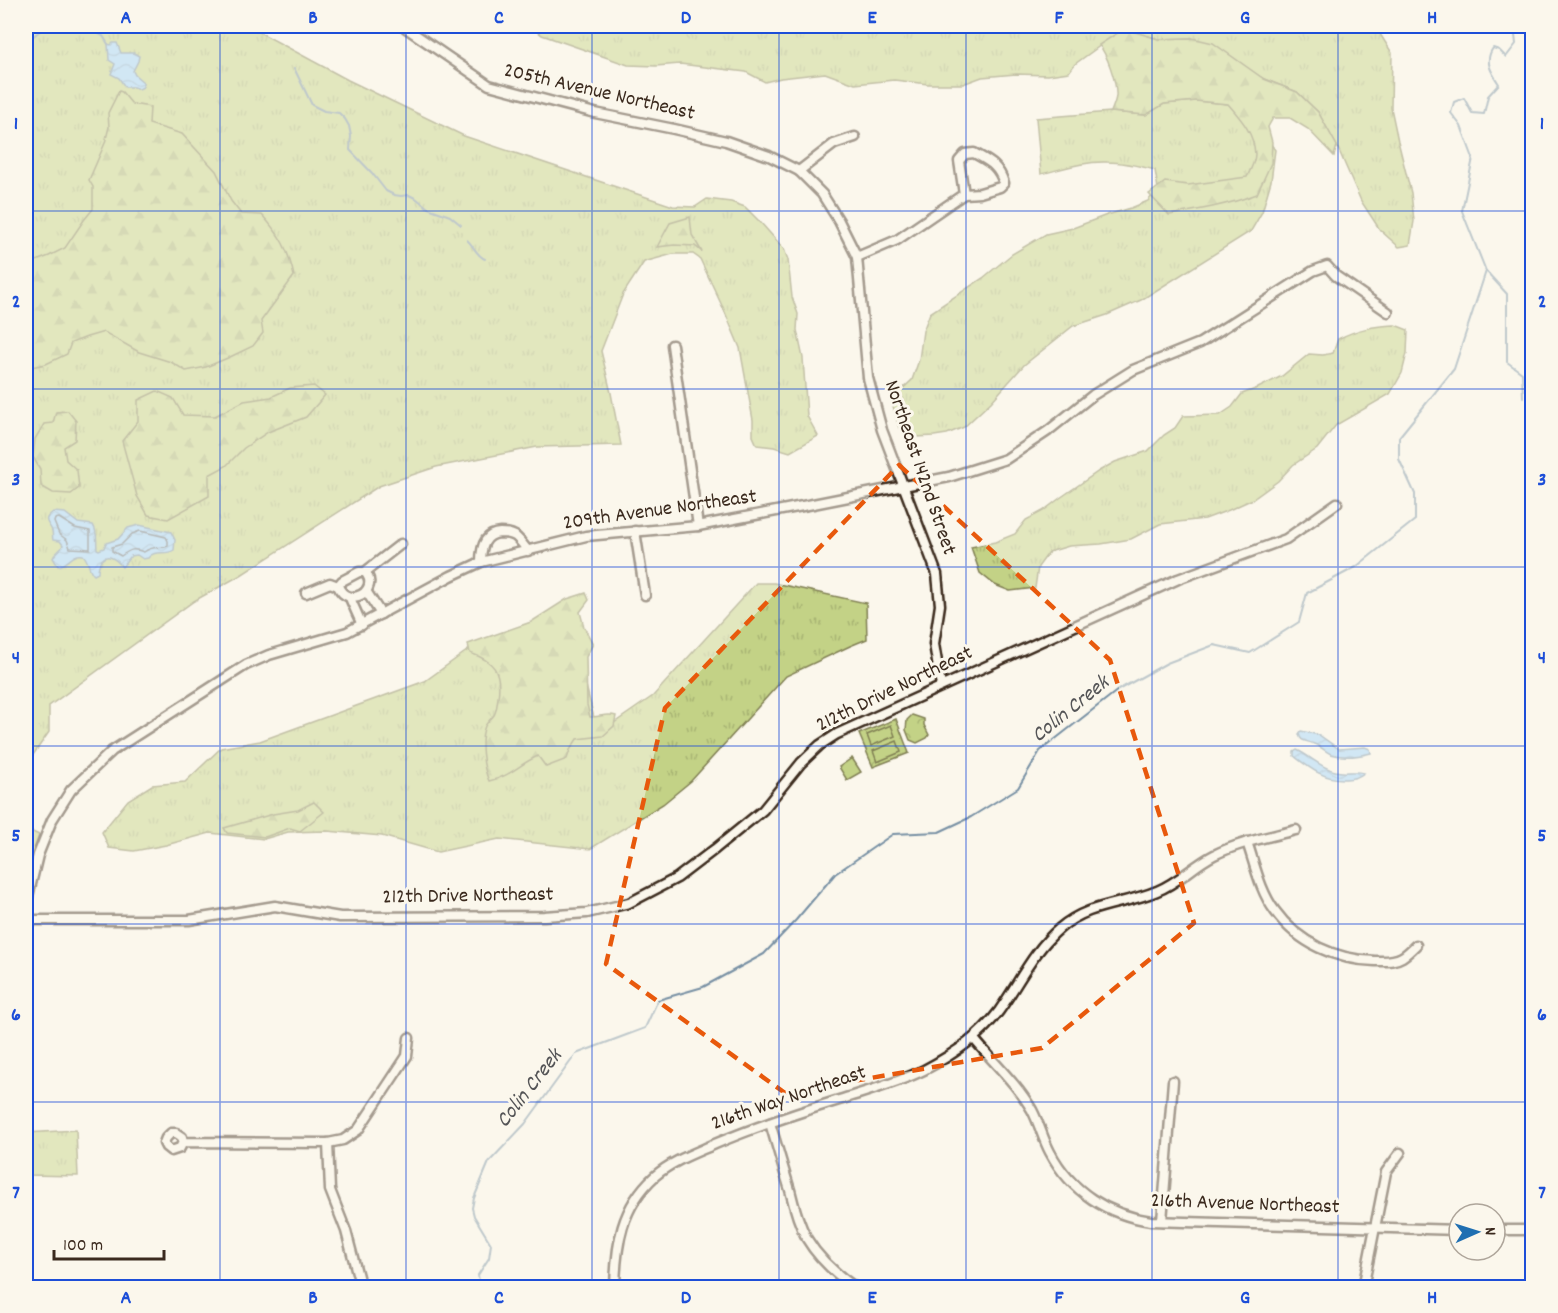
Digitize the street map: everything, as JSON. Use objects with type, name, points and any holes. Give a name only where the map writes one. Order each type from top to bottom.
[{"type":"street","name":"205th Avenue Northeast","points":[[403,26],[489,85],[595,113],[726,141],[769,156],[800,171]]},
{"type":"street","points":[[800,171],[834,144],[855,137]]},
{"type":"street","points":[[857,257],[897,240],[964,194],[981,193],[1000,187],[1004,183],[1000,172],[991,163],[974,153],[965,154],[959,161],[964,194]]},
{"type":"street","name":"Northeast 142nd Street","points":[[800,171],[822,194],[857,257],[868,378],[882,430],[937,574],[940,605],[934,644],[941,686]]},
{"type":"street","name":"209th Avenue Northeast","points":[[26,905],[38,855],[52,820],[70,790],[112,751],[246,665],[269,655],[362,625],[481,562],[586,536],[698,526],[903,486],[948,477],[1006,459],[1048,431],[1093,395],[1133,370],[1200,343],[1312,271],[1327,266],[1336,276],[1388,312]]},
{"type":"street","points":[[672,345],[698,526]]},
{"type":"street","name":"212th Drive Northeast","points":[[26,920],[189,920],[275,906],[340,917],[544,916],[587,912],[629,903],[677,878],[763,810],[801,763],[820,745],[837,734],[1178,579],[1286,539],[1337,503]]},
{"type":"street","points":[[635,531],[645,595]]},
{"type":"street","points":[[481,562],[481,549],[486,538],[495,533],[507,532],[517,537],[528,551]]},
{"type":"street","points":[[338,586],[342,581],[359,572],[364,572],[401,544]]},
{"type":"street","points":[[338,586],[340,593],[350,598],[366,591],[370,583],[369,577],[364,572]]},
{"type":"street","points":[[306,592],[330,583],[338,586]]},
{"type":"street","points":[[366,591],[381,614]]},
{"type":"street","points":[[350,598],[362,625]]},
{"type":"street","name":"216th Way Northeast","points":[[615,1287],[617,1245],[627,1214],[641,1192],[656,1176],[677,1161],[733,1136],[923,1070],[974,1039],[998,1012],[1024,970],[1043,945],[1062,926],[1097,907],[1133,900],[1161,890],[1213,855],[1247,842],[1296,830]]},
{"type":"street","points":[[1247,842],[1262,889],[1275,911],[1299,936],[1329,953],[1362,961],[1390,961],[1403,957],[1416,945]]},
{"type":"street","points":[[183,1142],[328,1143],[343,1140],[358,1130],[407,1056],[409,1038]]},
{"type":"street","name":"216th Avenue Northeast","points":[[974,1039],[1033,1112],[1050,1152],[1065,1176],[1087,1196],[1108,1209],[1141,1220],[1447,1230]]},
{"type":"street","points":[[1162,1221],[1173,1081]]},
{"type":"street","points":[[770,1123],[797,1214],[807,1239],[831,1268],[856,1287]]},
{"type":"street","points":[[328,1143],[330,1190],[346,1231],[361,1287]]},
{"type":"street","points":[[1363,1287],[1386,1172],[1400,1154]]},
{"type":"street","points":[[1507,1230],[1533,1230]]},
{"type":"highlighted area","points":[[899,465],[1110,660],[1194,923],[1042,1048],[785,1093],[606,964],[665,708]]},
{"type":"green space","points":[[29,26],[248,26],[348,80],[464,136],[673,206],[695,207],[707,199],[731,202],[745,207],[784,249],[788,260],[792,297],[798,314],[797,330],[803,358],[807,416],[818,436],[790,452],[757,445],[753,436],[753,420],[740,348],[700,259],[693,254],[673,254],[644,262],[623,294],[601,351],[621,445],[537,447],[436,467],[379,486],[241,575],[194,601],[49,706],[49,732],[26,765],[26,290],[31,255],[26,221],[28,126],[26,61]]},
{"type":"green space","points":[[531,26],[1375,26],[1392,53],[1391,108],[1411,193],[1414,221],[1410,245],[1399,247],[1380,230],[1361,201],[1337,146],[1318,112],[1297,92],[1264,79],[1192,38],[1158,39],[1132,31],[1119,32],[1075,64],[1069,72],[1048,75],[1016,74],[982,77],[963,84],[928,84],[894,80],[855,84],[825,73],[765,82],[746,72],[680,64],[628,65],[542,35]]},
{"type":"green space","points":[[1132,31],[1158,39],[1192,38],[1213,43],[1264,79],[1297,92],[1318,112],[1337,146],[1334,156],[1308,129],[1290,118],[1273,118],[1268,127],[1272,142],[1271,163],[1257,194],[1224,204],[1169,215],[1149,194],[1165,182],[1188,185],[1247,177],[1254,160],[1254,146],[1246,127],[1228,104],[1196,101],[1164,104],[1146,115],[1111,112],[1116,98],[1116,88],[1108,61],[1099,45],[1119,32]]},
{"type":"green space","points":[[119,91],[132,104],[150,107],[149,124],[182,134],[216,171],[231,201],[241,214],[262,215],[283,243],[294,276],[261,321],[263,333],[253,346],[206,367],[186,371],[171,362],[139,352],[104,332],[71,343],[67,354],[46,364],[26,368],[26,265],[65,248],[93,209],[93,187],[89,180],[105,143],[109,127],[108,113]]},
{"type":"green space","points":[[1196,101],[1228,104],[1256,121],[1275,150],[1271,181],[1262,212],[1251,231],[1141,300],[1107,315],[1073,326],[1024,365],[991,402],[964,427],[947,434],[916,437],[899,428],[893,406],[895,396],[912,380],[919,360],[923,331],[930,313],[983,278],[1012,254],[1046,234],[1073,228],[1131,208],[1148,201],[1158,189],[1155,170],[1120,163],[1090,163],[1041,174],[1036,118],[1111,112],[1145,115],[1164,104]]},
{"type":"green space","points":[[690,217],[692,235],[702,252],[695,246],[657,247],[670,223]]},
{"type":"green space","points":[[1395,325],[1408,330],[1407,353],[1402,373],[1390,394],[1336,425],[1317,449],[1293,465],[1278,481],[1253,499],[1205,519],[1160,524],[1131,539],[1069,546],[1049,552],[1038,567],[1035,588],[1010,591],[995,585],[980,573],[971,547],[995,542],[1015,534],[1026,520],[1043,511],[1099,471],[1115,462],[1148,451],[1164,435],[1175,428],[1183,416],[1220,415],[1232,407],[1242,394],[1282,376],[1309,354],[1333,353],[1338,339],[1366,329]]},
{"type":"green space","points":[[314,386],[325,395],[306,417],[268,432],[244,448],[226,466],[209,475],[209,496],[168,519],[148,515],[137,496],[122,441],[138,421],[138,400],[157,391],[173,398],[183,415],[215,416],[244,401],[271,397],[290,388]]},
{"type":"green space","points":[[68,411],[76,421],[75,440],[64,447],[66,460],[77,470],[79,488],[71,494],[53,493],[41,486],[40,469],[33,457],[35,439],[44,424],[53,423],[56,412]]},
{"type":"green space","points":[[756,583],[774,583],[866,603],[867,639],[786,676],[691,781],[663,804],[590,849],[499,839],[438,852],[382,836],[327,831],[288,832],[264,839],[210,833],[134,851],[109,848],[102,832],[128,800],[152,785],[185,782],[221,748],[260,741],[425,681],[471,648],[581,665],[598,734],[653,696]]},
{"type":"green space","points":[[586,593],[589,600],[580,612],[584,627],[593,644],[586,657],[587,705],[590,717],[616,716],[614,726],[603,736],[577,739],[567,759],[546,767],[538,756],[503,777],[489,781],[484,762],[482,739],[485,726],[496,711],[499,681],[494,668],[485,660],[470,653],[468,644],[531,622],[567,599]]},
{"type":"green space","points":[[912,715],[924,719],[929,735],[917,743],[910,740],[906,730],[907,720]]},
{"type":"green space","points":[[896,719],[909,753],[873,767],[859,734]]},
{"type":"green space","points":[[891,725],[895,736],[871,746],[867,735]]},
{"type":"green space","points":[[897,741],[901,752],[877,762],[873,751]]},
{"type":"green space","points":[[852,758],[861,772],[847,780],[839,767]]},
{"type":"green space","points":[[314,802],[324,812],[300,831],[290,828],[265,837],[227,833],[224,828],[273,814],[298,810]]},
{"type":"green space","points":[[26,829],[39,835],[30,862],[26,863]]},
{"type":"green space","points":[[76,1130],[78,1176],[26,1175],[26,1133]]},
{"type":"water","points":[[117,43],[121,53],[134,53],[139,56],[133,71],[143,82],[143,87],[139,89],[125,87],[119,78],[111,74],[115,64],[109,60],[108,44]]},
{"type":"water","points":[[53,512],[65,513],[78,523],[93,525],[99,550],[104,548],[106,543],[118,539],[128,528],[139,525],[171,532],[175,540],[174,550],[143,559],[137,555],[131,556],[122,567],[115,560],[107,557],[102,560],[98,573],[94,575],[83,555],[76,556],[58,566],[53,558],[63,545],[60,541],[53,540],[52,531],[47,522],[47,518]]},
{"type":"water","points":[[1301,731],[1319,735],[1339,749],[1365,747],[1370,749],[1371,753],[1351,756],[1331,754],[1303,740],[1299,734]]},
{"type":"water","points":[[1297,750],[1330,769],[1339,772],[1364,773],[1349,779],[1324,776],[1294,756]]},
{"type":"waterway","points":[[26,42],[46,26]]},
{"type":"waterway","points":[[89,26],[90,29],[103,36],[108,44]]},
{"type":"waterway","points":[[1514,26],[1516,44],[1506,57],[1493,48],[1490,53],[1490,66],[1499,84],[1488,96],[1484,114],[1472,113],[1464,98],[1454,102],[1451,113],[1461,126],[1473,158],[1462,211],[1486,271],[1507,294],[1507,362],[1522,373],[1523,397]]},
{"type":"waterway","points":[[294,68],[312,105],[324,111],[339,113],[345,119],[351,136],[350,150],[386,191],[394,195],[409,195],[428,208],[450,216],[461,225]]},
{"type":"waterway","points":[[467,240],[485,259]]},
{"type":"waterway","name":"Colin Creek","points":[[480,1288],[478,1275],[489,1258],[491,1244],[474,1216],[472,1208],[474,1198],[489,1162],[525,1124],[576,1054],[645,1028],[658,1000],[703,987],[764,954],[835,874],[893,834],[939,832],[971,817],[1018,788],[1040,751],[1118,690],[1167,663],[1214,645],[1250,653],[1299,622],[1307,593],[1356,567],[1415,520],[1415,494],[1399,459],[1399,437],[1454,369],[1486,271]]}]
